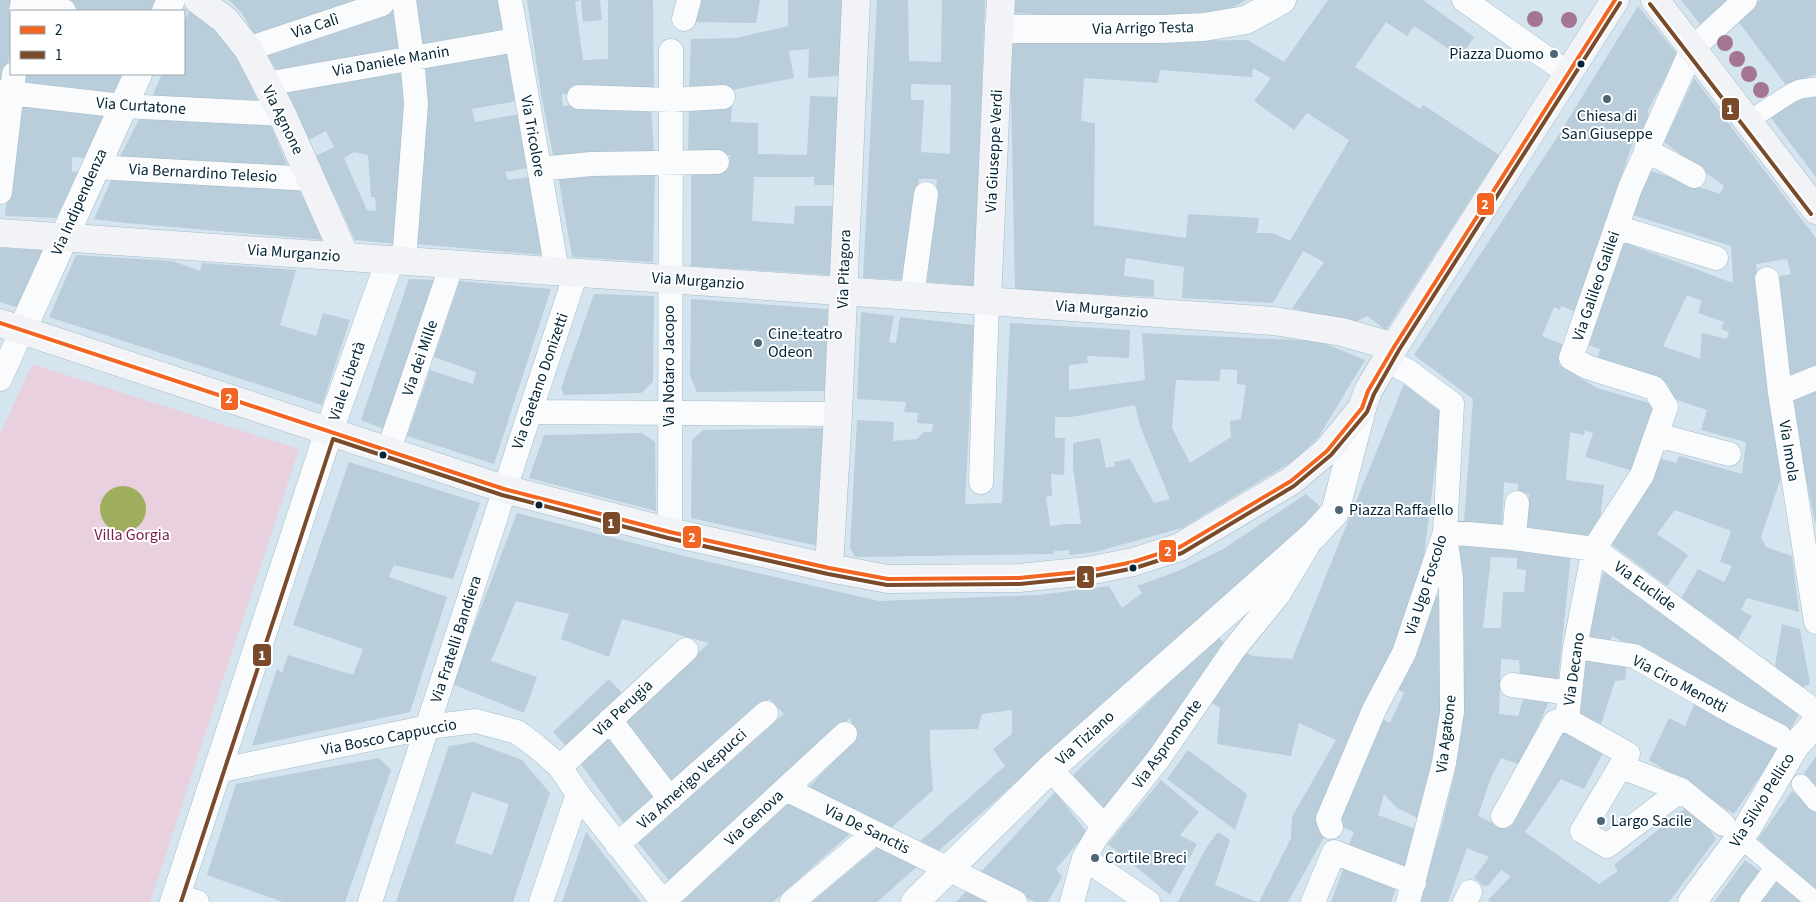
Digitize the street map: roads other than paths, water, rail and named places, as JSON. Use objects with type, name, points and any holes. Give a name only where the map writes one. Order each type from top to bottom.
[{"type":"main road","name":"Via Agnone","points":[[199,0],[225,20],[248,49],[282,114],[345,256]]},
{"type":"main road","name":"Via Pitagora","points":[[829,568],[844,292],[856,0]]},
{"type":"main road","name":"Via Giuseppe Verdi","points":[[987,301],[999,29],[1002,0]]},
{"type":"main road","points":[[11,327],[504,489],[670,532],[829,568],[888,578],[1019,578],[1088,571],[1133,562],[1180,547],[1291,481],[1327,451],[1362,408],[1368,391],[1390,354],[1615,0]]},
{"type":"main road","points":[[1655,0],[1816,210]]},
{"type":"main road","name":"Via Murganzio","points":[[0,233],[1274,321],[1342,332],[1390,354]]},
{"type":"street","points":[[40,0],[62,10]]},
{"type":"street","name":"Via Tricolore","points":[[510,0],[539,169],[566,272]]},
{"type":"street","name":"Via Arrigo Testa","points":[[999,29],[1162,29],[1204,27],[1246,20],[1282,0]]},
{"type":"street","points":[[1464,0],[1563,84]]},
{"type":"street","points":[[1692,49],[1745,0]]},
{"type":"street","points":[[393,2],[412,57],[416,104],[397,260]]},
{"type":"street","name":"Via Calì","points":[[248,49],[393,2]]},
{"type":"street","name":"Via Daniele Manin","points":[[266,84],[516,40]]},
{"type":"street","name":"Via Galileo Galilei","points":[[1594,549],[1642,475],[1666,407],[1654,388],[1587,367],[1571,358],[1630,188],[1692,49]]},
{"type":"street","name":"Via Notaro Jacopo","points":[[670,532],[671,51]]},
{"type":"street","name":"Via Indipendenza","points":[[11,327],[63,237],[138,75]]},
{"type":"street","points":[[0,192],[9,86]]},
{"type":"street","name":"Via Curtatone","points":[[9,86],[123,106],[282,114]]},
{"type":"street","points":[[1748,122],[1791,92],[1816,87]]},
{"type":"street","points":[[579,98],[671,100],[723,97]]},
{"type":"street","points":[[1646,150],[1694,176]]},
{"type":"street","points":[[539,169],[591,164],[718,162]]},
{"type":"street","name":"Via Bernardino Telesio","points":[[95,167],[311,179]]},
{"type":"street","points":[[912,296],[926,194]]},
{"type":"street","points":[[1616,227],[1716,258]]},
{"type":"street","name":"Viale Libertà","points":[[182,900],[217,771],[329,432],[397,260]]},
{"type":"street","name":"Via dei Mille","points":[[388,452],[452,264]]},
{"type":"street","name":"Via Gaetano Donizetti","points":[[504,489],[530,412],[566,272]]},
{"type":"street","name":"Via Imola","points":[[1767,279],[1780,393],[1816,622]]},
{"type":"street","points":[[981,482],[987,301]]},
{"type":"street","points":[[0,379],[11,327]]},
{"type":"street","name":"Via Ugo Foscolo","points":[[1331,827],[1328,819],[1374,710],[1404,653],[1445,532],[1452,404],[1409,372],[1390,354]]},
{"type":"street","points":[[1780,393],[1816,378]]},
{"type":"street","name":"Via Tiziano","points":[[915,902],[1050,769],[1314,535],[1335,512],[1362,408]]},
{"type":"street","points":[[530,412],[838,414]]},
{"type":"street","points":[[1657,435],[1729,454]]},
{"type":"street","name":"Via Fratelli Bandiera","points":[[370,902],[504,489]]},
{"type":"street","points":[[1514,538],[1516,503]]},
{"type":"street","name":"Via Euclide","points":[[1445,532],[1514,538],[1594,549],[1816,712]]},
{"type":"street","name":"Via Agatone","points":[[1411,893],[1444,763],[1452,712],[1451,578],[1445,532]]},
{"type":"street","name":"Via Aspromonte","points":[[1072,902],[1084,858],[1098,828],[1159,758],[1234,649],[1278,595],[1314,535]]},
{"type":"street","name":"Via Decano","points":[[1594,549],[1575,647],[1567,720],[1625,761],[1681,790],[1731,831]]},
{"type":"street","name":"Via Ciro Menotti","points":[[1575,647],[1634,656],[1736,714],[1779,736]]},
{"type":"street","name":"Via Perugia","points":[[560,767],[686,650]]},
{"type":"street","points":[[1512,684],[1570,693]]},
{"type":"street","name":"Via Amerigo Vespucci","points":[[617,845],[766,714]]},
{"type":"street","points":[[610,720],[670,798]]},
{"type":"street","points":[[1503,816],[1555,722],[1567,720]]},
{"type":"street","name":"Via Bosco Cappuccio","points":[[217,771],[428,726],[476,721],[516,732],[560,767],[578,794],[663,902]]},
{"type":"street","name":"Via Silvio Pellico","points":[[1692,902],[1731,831],[1747,828],[1795,746],[1816,723]]},
{"type":"street","name":"Via Genova","points":[[663,902],[845,734]]},
{"type":"street","points":[[1625,761],[1582,831],[1607,846],[1681,790]]},
{"type":"street","points":[[1050,769],[1098,828]]},
{"type":"street","points":[[1801,784],[1816,802]]},
{"type":"street","name":"Via De Sanctis","points":[[786,789],[1015,902]]},
{"type":"street","points":[[541,902],[578,794]]},
{"type":"street","points":[[1731,831],[1816,902]]},
{"type":"street","points":[[792,902],[874,833]]},
{"type":"street","points":[[1313,902],[1334,852],[1411,893]]},
{"type":"street","points":[[1084,858],[1148,902]]},
{"type":"street","points":[[1749,902],[1774,868]]},
{"type":"place","name":"Piazza Duomo","points":[[1554,54]]},
{"type":"place","name":"Chiesa di San Giuseppe","points":[[1607,99]]},
{"type":"place","name":"Cine-teatro Odeon","points":[[758,343]]},
{"type":"place","name":"Piazza Raffaello","points":[[1339,510]]},
{"type":"place","name":"Largo Sacile","points":[[1601,821]]},
{"type":"place","name":"Cortile Breci","points":[[1095,858]]},
{"type":"park label","name":"Villa Gorgia","points":[[132,535]]}]
